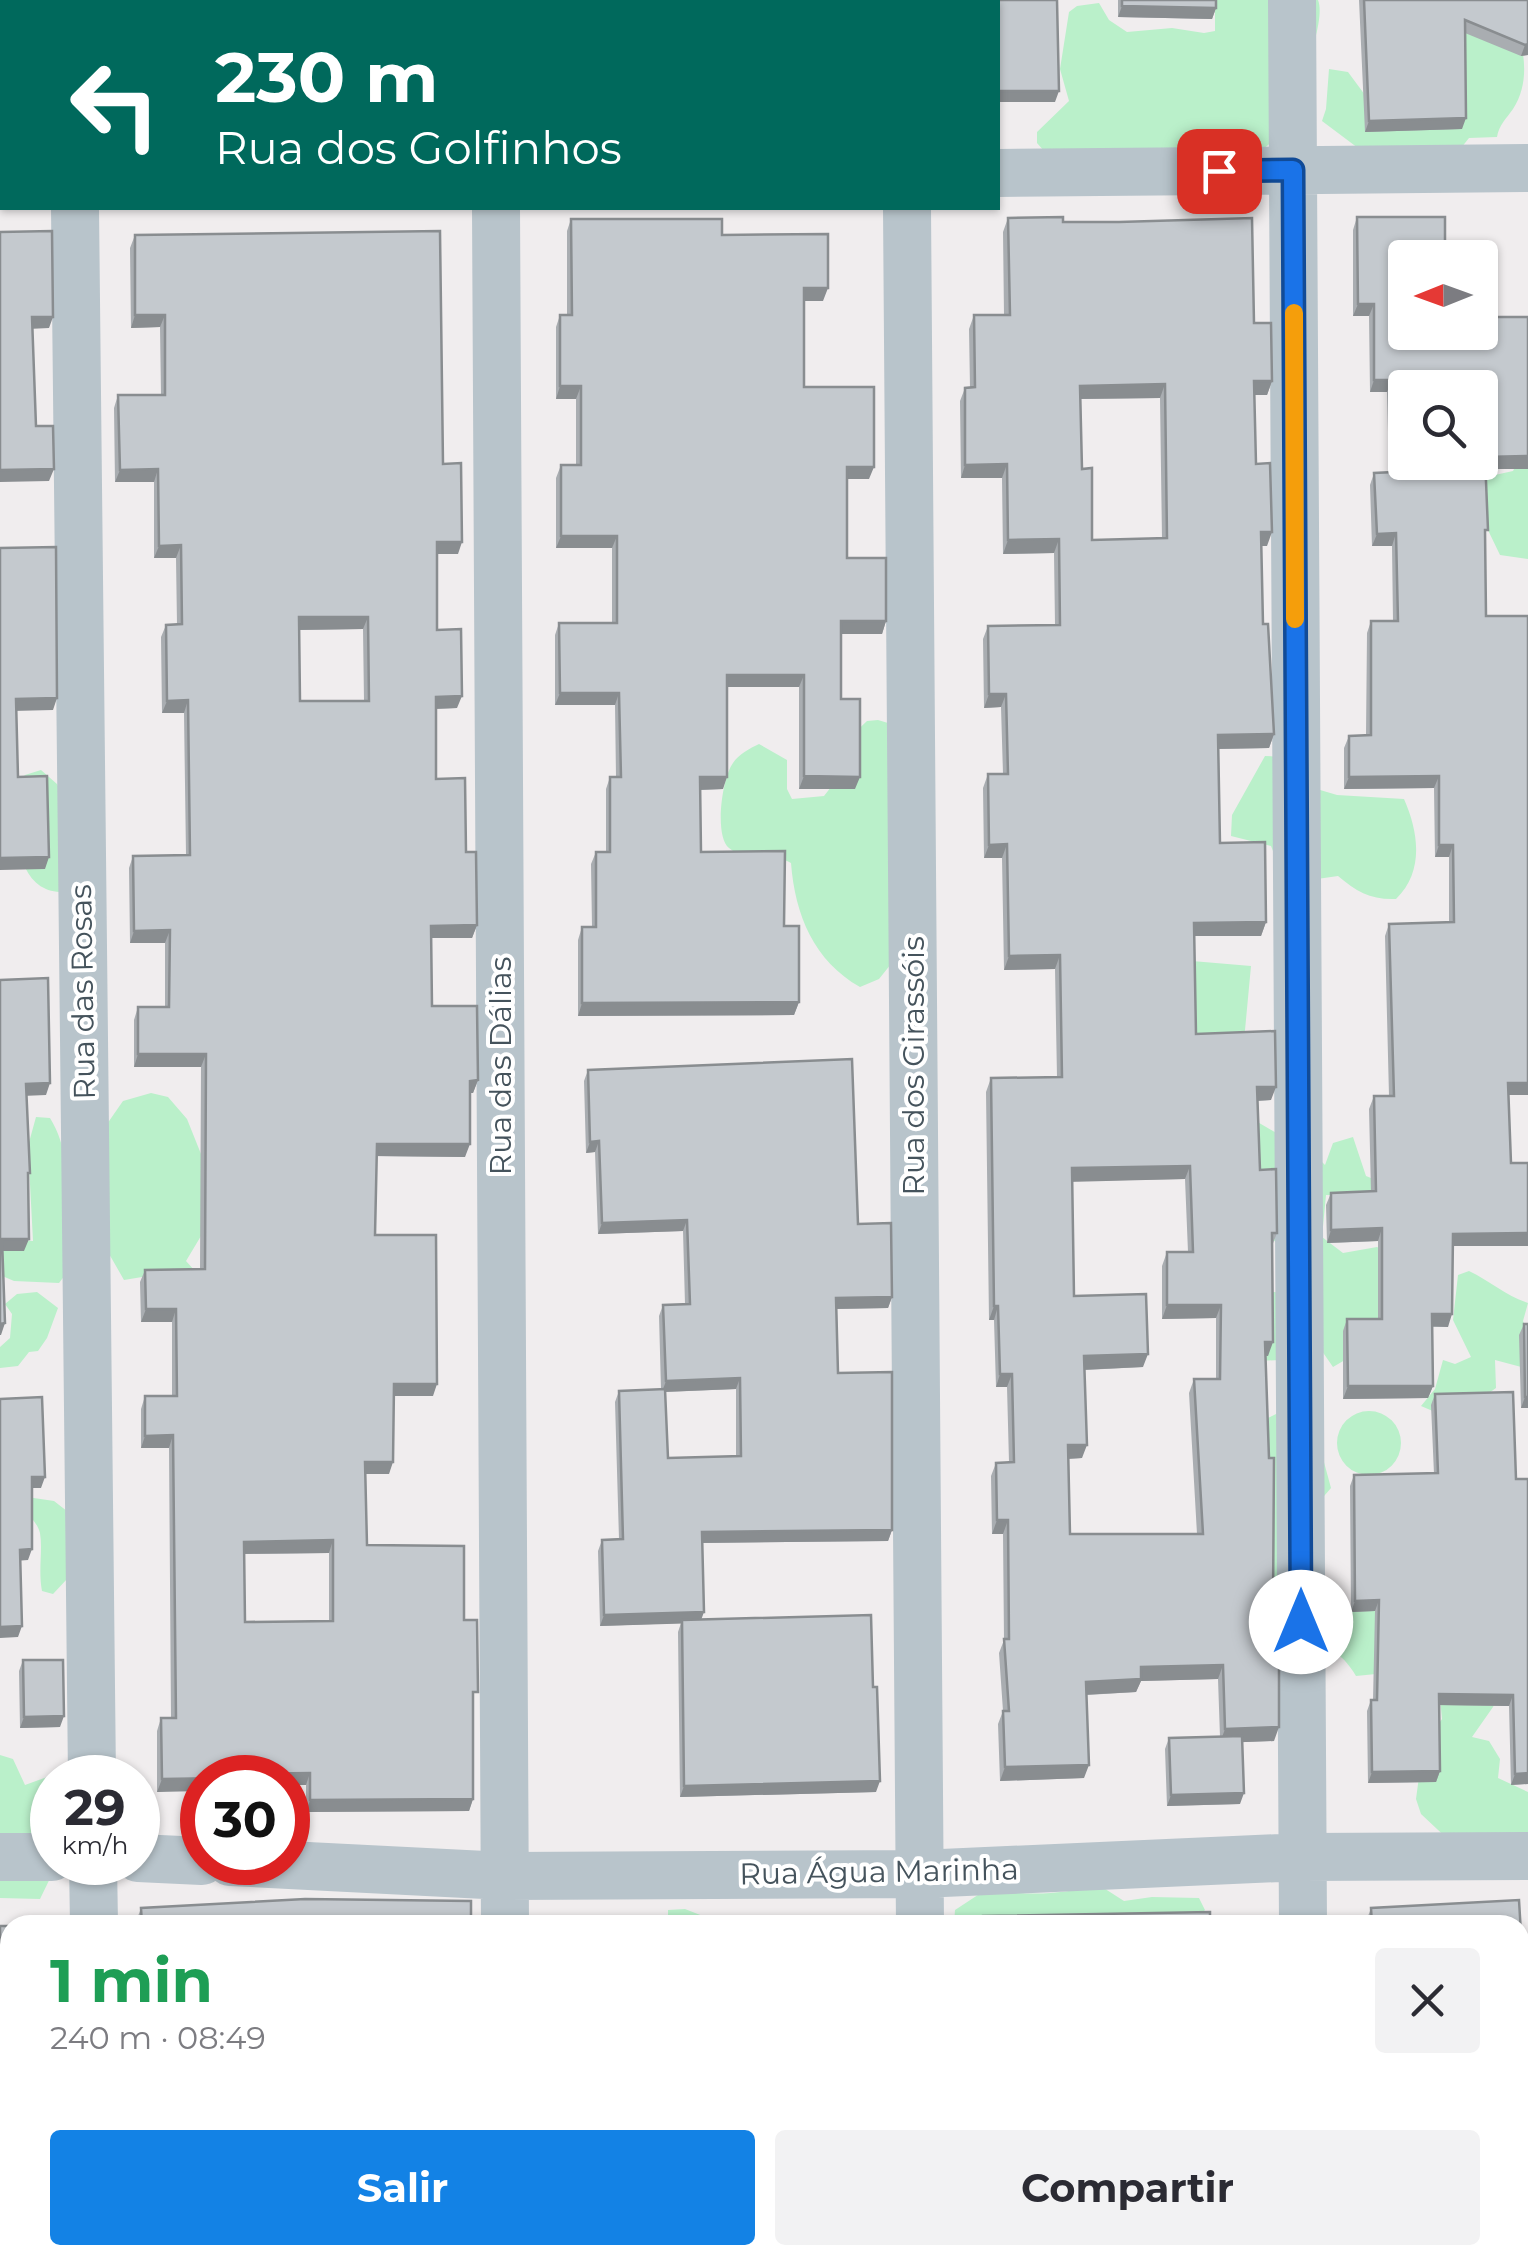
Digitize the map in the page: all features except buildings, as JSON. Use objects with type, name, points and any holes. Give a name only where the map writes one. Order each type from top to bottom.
[{"type":"street","points":[[1292,0],[1304,1915]]},
{"type":"street","points":[[1000,174],[1528,168]]},
{"type":"street","name":"Rua das Rosas","points":[[75,210],[92,1755]]},
{"type":"street","name":"Rua das Dálias","points":[[496,210],[506,1915]]},
{"type":"street","name":"Rua dos Girassóis","points":[[907,210],[920,1915]]},
{"type":"street","points":[[0,1857],[30,1856]]},
{"type":"street","name":"Rua Água Marinha","points":[[310,1866],[505,1876],[920,1874],[1302,1857],[1528,1856]]},
{"type":"street","points":[[93,1885],[94,1915]]},
{"type":"green space","points":[[1215,0],[1318,0],[1318,28],[1298,89],[1274,139],[1258,153],[1044,151],[1037,143],[1037,132],[1069,101],[1060,69],[1069,12],[1077,6],[1099,3],[1109,20],[1127,32],[1172,28],[1204,33],[1215,31]]},
{"type":"green space","points":[[1444,5],[1520,39],[1523,84],[1497,137],[1469,138],[1461,148],[1366,154],[1322,121],[1329,69],[1348,72],[1385,122]]},
{"type":"green space","points":[[1528,441],[1528,559],[1500,555],[1486,526],[1482,480],[1498,480],[1498,474],[1513,471]]},
{"type":"green space","points":[[867,721],[888,723],[895,959],[879,979],[860,987],[830,964],[810,935],[797,901],[791,863],[743,855],[729,848],[722,832],[721,807],[733,763],[759,744],[787,760],[787,789],[792,799],[824,796],[831,787],[843,744]]},
{"type":"green space","points":[[1265,756],[1285,757],[1310,787],[1337,795],[1404,799],[1413,825],[1416,852],[1411,877],[1396,899],[1365,894],[1338,876],[1317,879],[1279,866],[1271,846],[1231,836],[1232,815]]},
{"type":"green space","points":[[41,770],[57,784],[66,803],[69,893],[48,890],[36,883],[22,861],[15,833],[7,795],[25,775]]},
{"type":"green space","points":[[1192,961],[1251,966],[1245,1030],[1237,1056],[1199,1047],[1192,1019]]},
{"type":"green space","points":[[151,1093],[168,1097],[187,1119],[201,1154],[201,1236],[186,1261],[195,1271],[162,1283],[142,1277],[124,1280],[104,1245],[107,1124],[123,1101]]},
{"type":"green space","points":[[36,1117],[50,1118],[67,1172],[69,1270],[59,1283],[14,1281],[0,1275],[0,1241],[33,1241],[28,1146]]},
{"type":"green space","points":[[1249,1117],[1325,1165],[1333,1143],[1353,1137],[1366,1176],[1386,1184],[1361,1196],[1326,1195],[1322,1237],[1343,1253],[1377,1247],[1390,1254],[1394,1309],[1350,1357],[1333,1367],[1315,1341],[1280,1360],[1258,1361],[1261,1291],[1288,1293],[1278,1242],[1258,1237]]},
{"type":"green space","points":[[1469,1271],[1528,1303],[1523,1321],[1528,1332],[1525,1368],[1495,1360],[1496,1388],[1472,1405],[1442,1415],[1421,1406],[1435,1389],[1443,1360],[1455,1364],[1471,1357],[1453,1320],[1458,1275]]},
{"type":"green space","points":[[37,1292],[58,1308],[47,1338],[38,1351],[29,1352],[18,1366],[0,1368],[0,1347],[10,1338],[12,1314],[5,1304],[17,1294]]},
{"type":"green space","points":[[1282,1411],[1312,1418],[1331,1488],[1318,1503],[1319,1606],[1343,1618],[1355,1601],[1385,1603],[1386,1673],[1356,1676],[1337,1654],[1316,1645],[1263,1647],[1252,1426]]},
{"type":"green space","points":[[1369,1411],[1392,1420],[1401,1443],[1392,1466],[1369,1475],[1346,1466],[1337,1443],[1346,1420]]},
{"type":"green space","points":[[0,1493],[54,1501],[72,1515],[68,1578],[53,1594],[42,1591],[38,1527]]},
{"type":"green space","points":[[1502,1689],[1472,1737],[1489,1741],[1500,1759],[1498,1778],[1528,1792],[1528,1843],[1453,1844],[1421,1814],[1416,1799],[1423,1747],[1442,1719],[1440,1699]]},
{"type":"green space","points":[[0,1755],[13,1759],[25,1785],[30,1783],[30,1885],[47,1885],[40,1899],[0,1898]]},
{"type":"green space","points":[[1099,1885],[1124,1901],[1199,1898],[1205,1910],[1200,1915],[955,1915],[955,1910],[987,1889],[1017,1893],[1070,1891]]},
{"type":"green space","points":[[685,1909],[700,1915],[668,1915],[668,1910]]},
{"type":"slow traffic","points":[[1294,313],[1295,619]]},
{"type":"route","points":[[1219,171],[1293,170],[1301,1622]]}]
